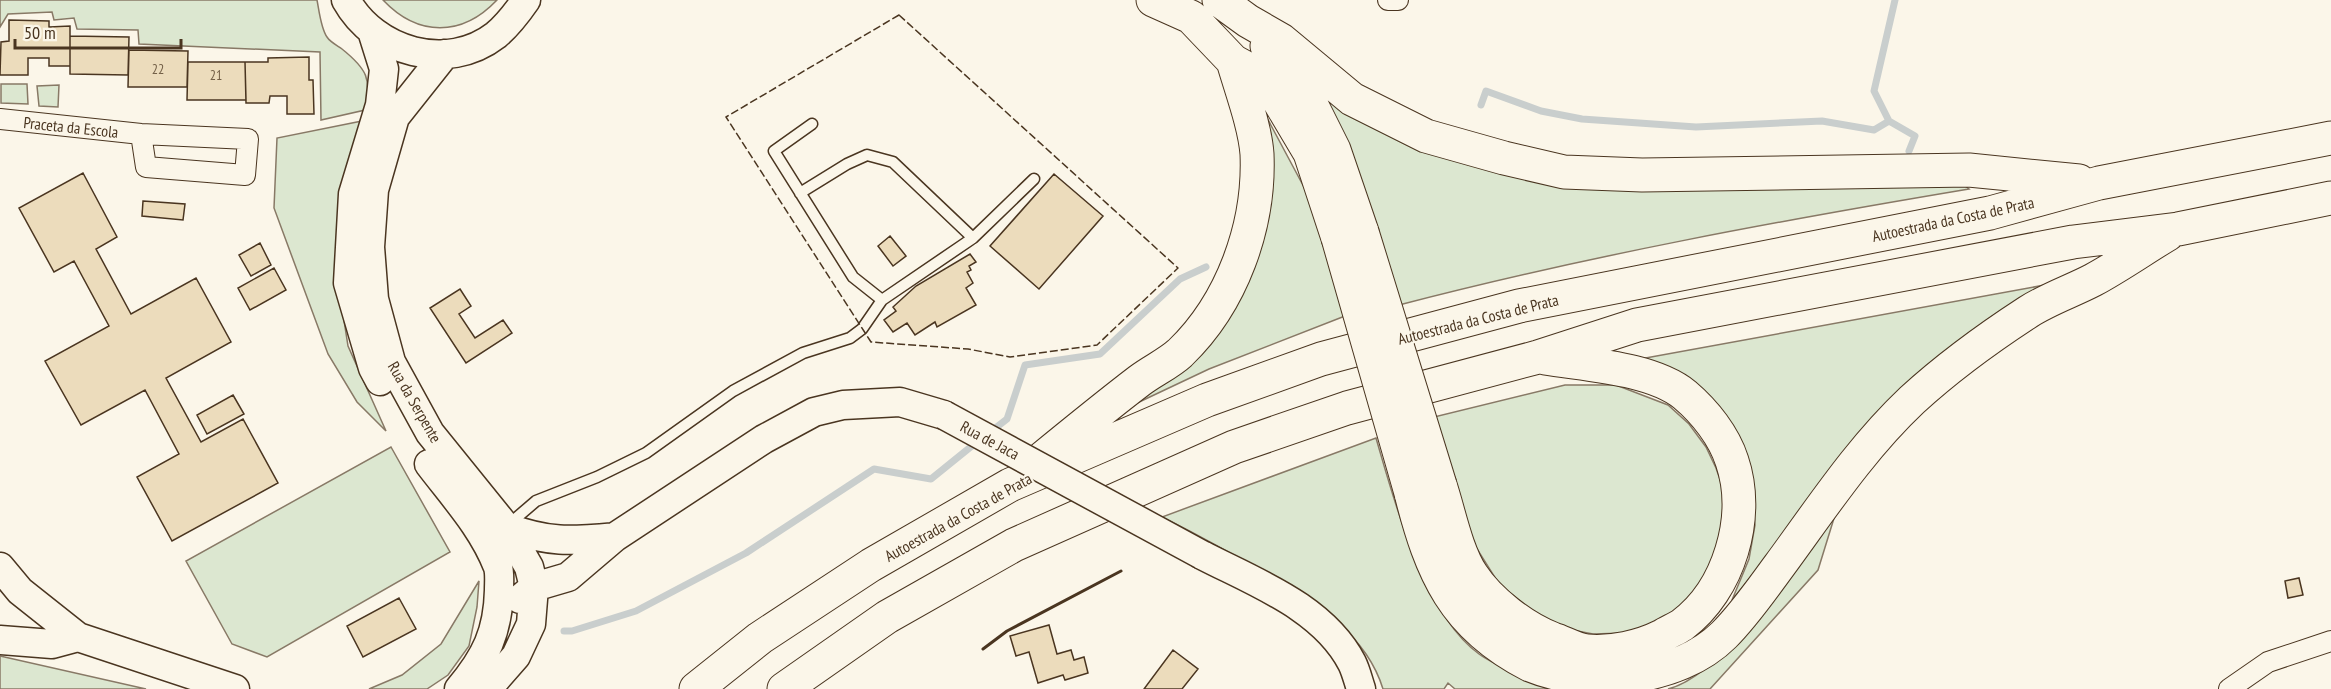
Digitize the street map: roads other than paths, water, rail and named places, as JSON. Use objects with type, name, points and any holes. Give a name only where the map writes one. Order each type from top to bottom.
[{"type":"highway","points":[[1153,0],[1191,17],[1233,61],[1266,79],[1310,153],[1350,235]]},
{"type":"highway","points":[[1219,0],[1248,21],[1281,40],[1352,99],[1426,136],[1564,172],[1653,175],[1969,170],[2099,183]]},
{"type":"highway","points":[[1248,21],[1308,98],[1334,150],[1350,235],[1426,489],[1471,574],[1489,595],[1533,631],[1586,651],[1618,650],[1647,644],[1682,625],[1706,602],[1724,572],[1736,537],[1738,495],[1732,462],[1722,438],[1684,394],[1645,375],[1538,357]]},
{"type":"highway","points":[[1010,484],[1134,385],[1179,353],[1214,314],[1240,264],[1254,202],[1257,153],[1233,61]]},
{"type":"highway","name":"Autoestrada da Costa de Prata","points":[[696,689],[760,638],[871,565],[1010,484],[1207,400],[1322,359],[1519,306],[1990,213],[2099,183],[2331,138]]},
{"type":"highway","points":[[784,689],[887,617],[1014,545],[1234,447],[1347,408],[1538,357],[1637,325],[2073,242],[2178,228],[2331,198]]},
{"type":"highway","points":[[1426,489],[1423,542],[1440,581],[1467,619],[1507,653],[1547,674],[1578,680],[1613,680],[1653,675],[1690,659],[1723,636],[1750,605],[1867,447],[1913,399],[1969,354],[2030,311],[2095,279],[2178,228]]},
{"type":"main road","points":[[346,0],[354,14],[373,34],[395,46],[420,54],[446,54],[471,49],[494,36],[514,18],[526,0]]},
{"type":"main road","name":"Rua da Serpente","points":[[373,34],[384,69],[380,105],[353,194],[348,283],[373,368],[418,450],[479,529],[499,573],[498,619],[491,641],[475,670],[459,689]]},
{"type":"main road","name":"Rua da Serpente","points":[[446,54],[395,117],[374,190],[370,248],[374,299],[391,362],[430,433],[506,527],[529,567],[534,587],[531,624],[516,656],[496,679],[483,689]]},
{"type":"main road","name":"Rua de Jaca","points":[[498,619],[534,587],[568,577],[615,537],[764,440],[814,412],[843,405],[900,402],[944,415],[1296,605],[1324,627],[1341,645],[1353,664],[1361,689]]},
{"type":"main road","name":"Rua de Jaca","points":[[506,527],[532,537],[565,541],[615,537]]},
{"type":"main road","points":[[0,567],[20,591],[78,637],[235,689]]},
{"type":"main road","points":[[499,573],[534,587]]},
{"type":"main road","points":[[0,640],[52,644],[78,637]]},
{"type":"street","points":[[1388,0],[1398,0]]},
{"type":"street","name":"Praceta da Escola","points":[[0,119],[141,134],[248,139],[245,176],[146,167],[141,134]]},
{"type":"street","points":[[2229,689],[2268,662],[2331,641]]},
{"type":"lane","points":[[812,124],[774,151],[853,277],[882,300]]},
{"type":"lane","points":[[800,193],[846,164],[867,155],[892,162],[973,238]]},
{"type":"lane","points":[[506,527],[536,501],[597,477],[646,453],[733,391],[793,358],[850,339],[862,329],[882,300],[973,238],[1034,179]]},
{"type":"waterway","points":[[1895,0],[1874,91],[1889,121],[1915,136],[1909,151]]},
{"type":"waterway","points":[[1481,105],[1486,91],[1541,111],[1582,119],[1696,127],[1822,121],[1874,130],[1889,121]]},
{"type":"waterway","points":[[989,433],[1007,419],[1025,365],[1100,354],[1180,279],[1206,267]]},
{"type":"waterway","points":[[564,631],[572,631],[636,611],[746,553],[874,469],[931,479],[978,441]]}]
